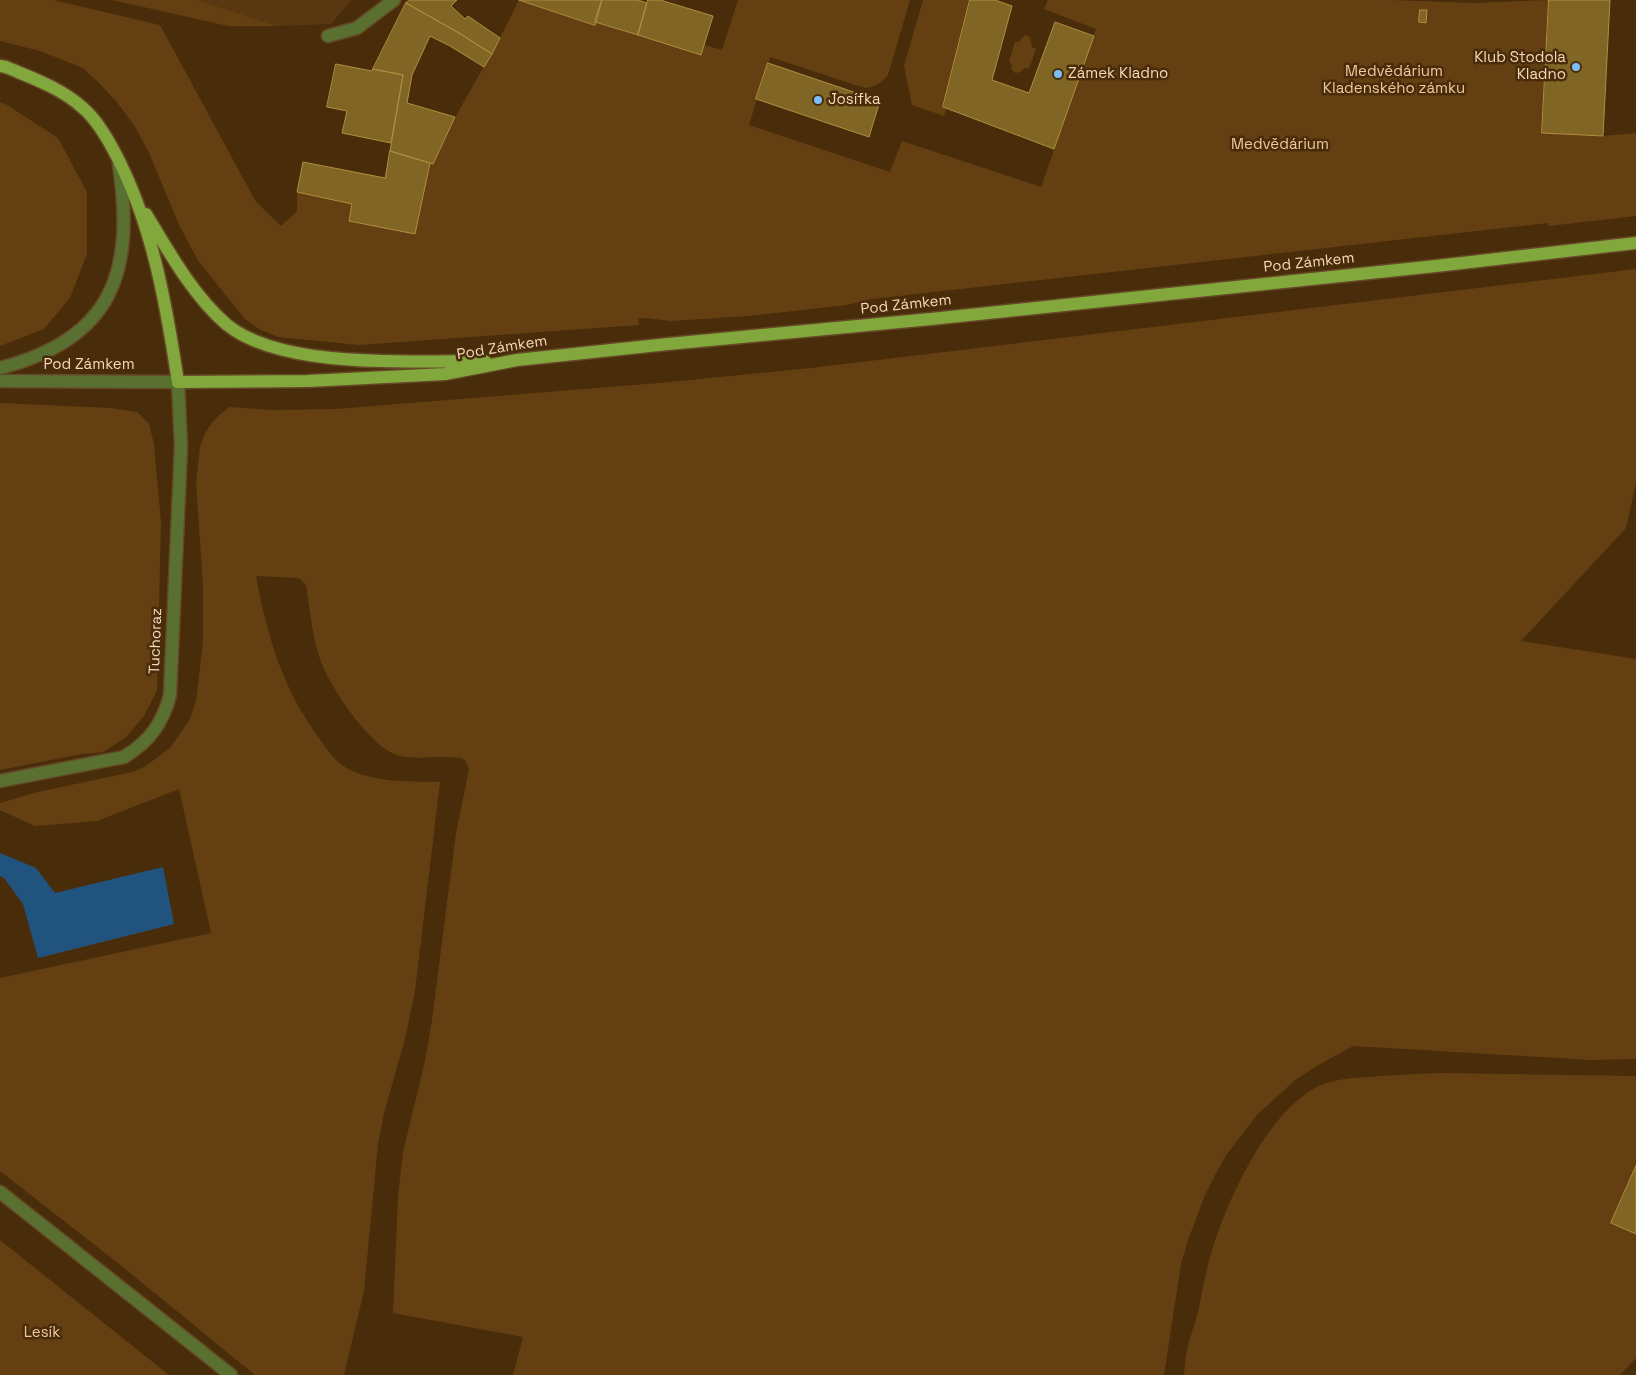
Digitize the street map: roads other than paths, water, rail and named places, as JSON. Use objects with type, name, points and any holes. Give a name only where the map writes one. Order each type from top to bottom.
[{"type":"main road","name":"Pod Zámkem","points":[[0,66],[47,84],[83,108],[104,134],[136,199],[166,307],[178,382],[308,381],[445,374],[517,360],[1416,268],[1636,242]]},
{"type":"main road","points":[[136,199],[177,265],[204,300],[227,324],[248,337],[270,346],[331,358],[372,361],[517,360]]},
{"type":"street","points":[[328,36],[357,28],[394,0]]},
{"type":"street","name":"Pod Zámkem","points":[[0,368],[46,353],[62,344],[84,327],[102,305],[119,267],[124,241],[124,196],[118,160]]},
{"type":"street","name":"Pod Zámkem","points":[[0,381],[178,382]]},
{"type":"street","name":"Tuchoraz","points":[[0,781],[124,757],[139,748],[151,736],[167,710],[170,695],[181,446],[178,382]]},
{"type":"street","points":[[0,1192],[231,1375]]},
{"type":"water","points":[[0,853],[36,868],[55,893],[163,867],[174,924],[38,958],[23,904],[4,878],[0,876]]},
{"type":"place","name":"Klub Stodola Kladno","points":[[1576,67]]},
{"type":"place","name":"Zámek Kladno","points":[[1058,74]]},
{"type":"place","name":"Josífka","points":[[818,100]]},
{"type":"park label","name":"Medvědárium Kladenského zámku","points":[[1394,80]]},
{"type":"park label","name":"Medvědárium","points":[[1280,145]]},
{"type":"park label","name":"Lesík","points":[[42,1333]]}]
